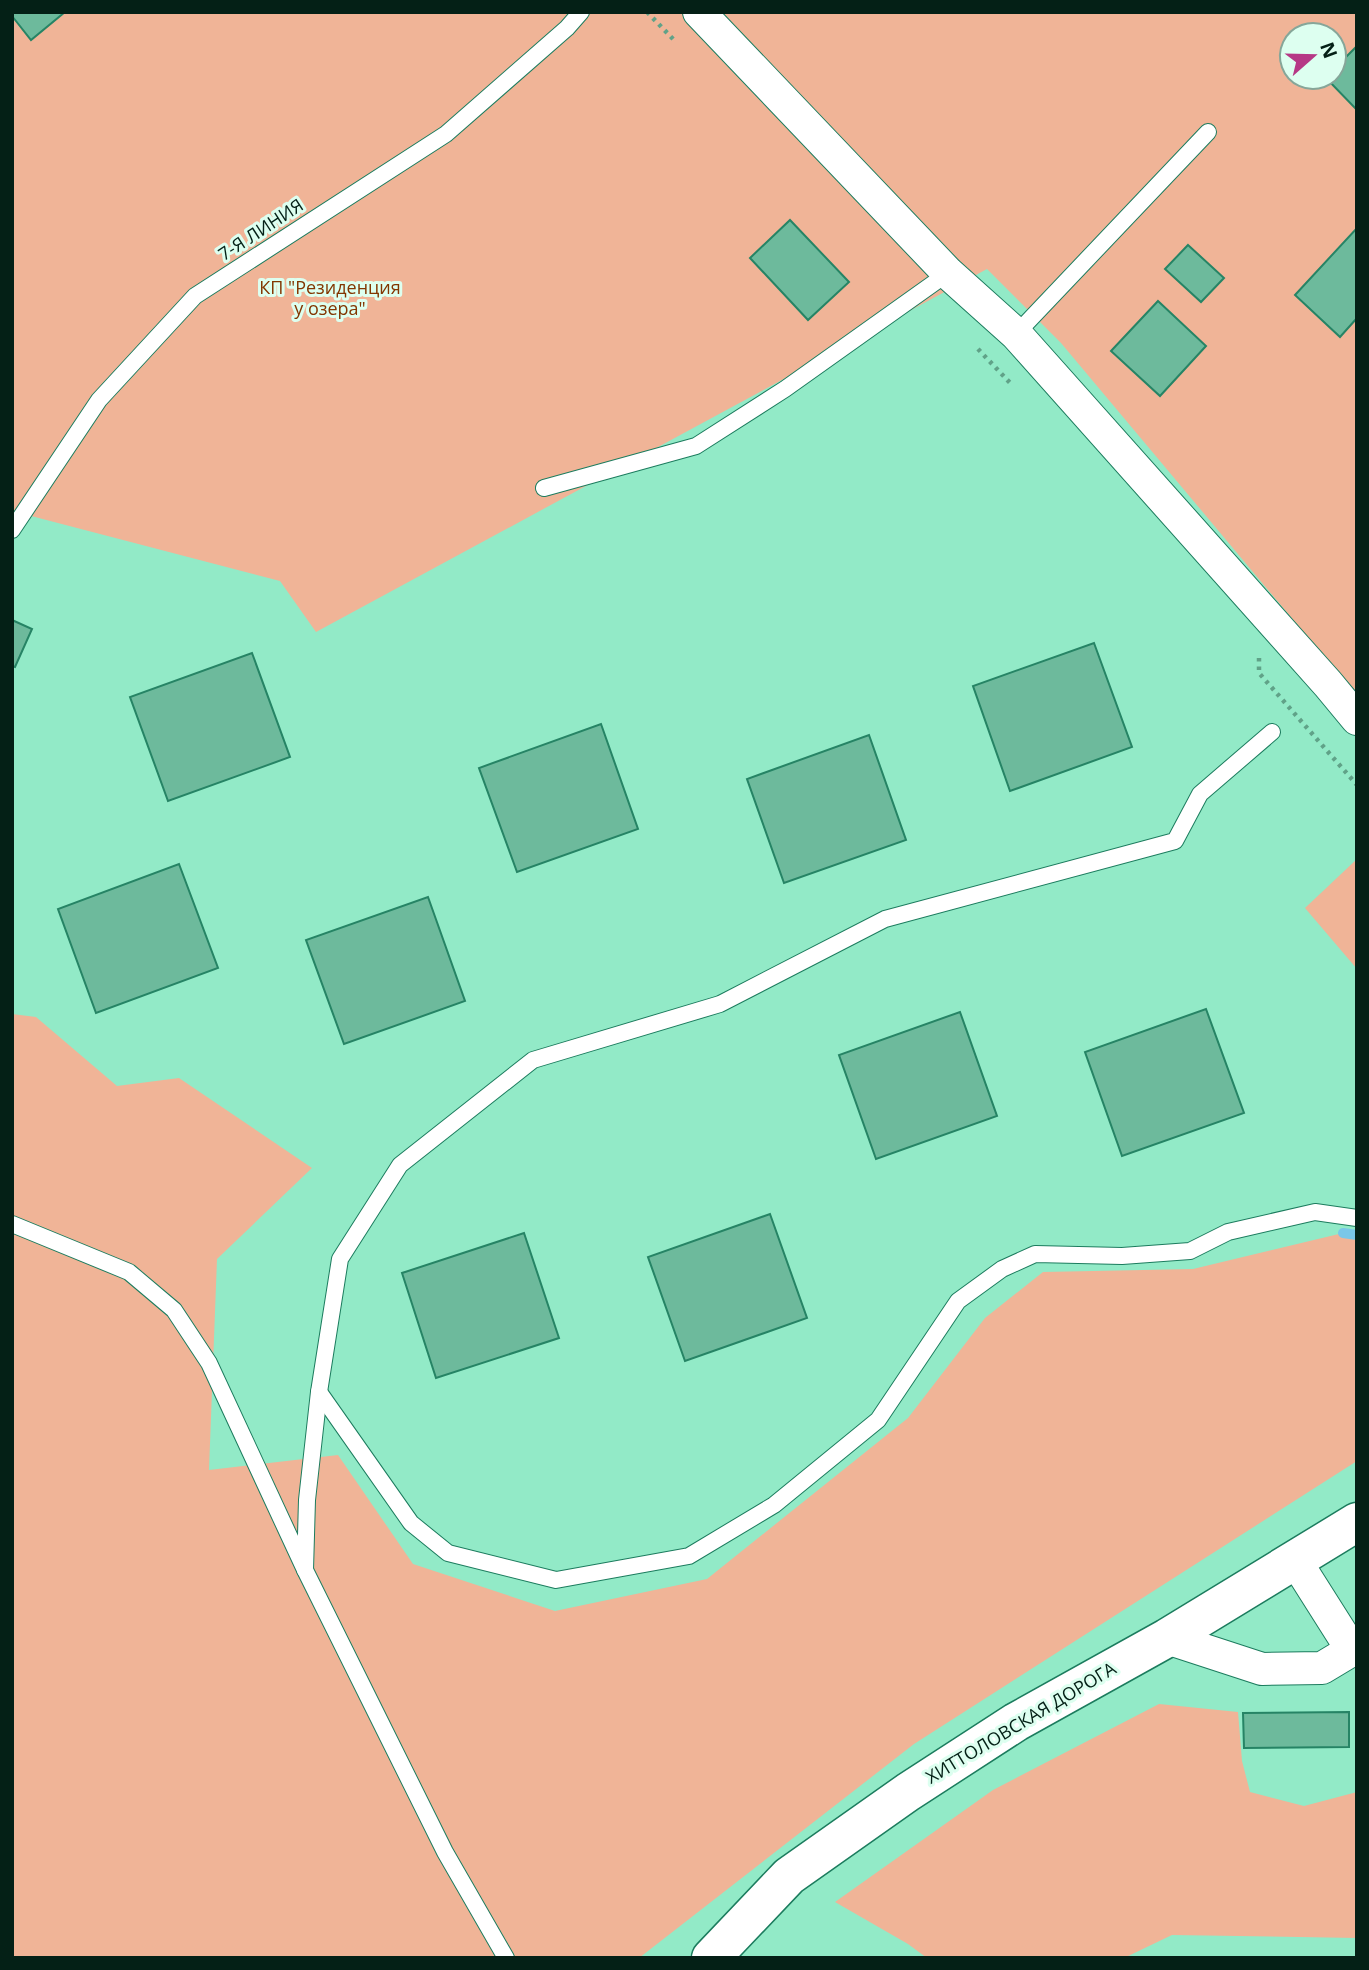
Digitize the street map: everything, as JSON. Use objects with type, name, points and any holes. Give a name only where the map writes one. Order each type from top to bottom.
[{"type":"street","points":[[699,12],[948,273],[1016,334],[1357,719]]},
{"type":"street","name":"ХИТТОЛОВСКАЯ ДОРОГА","points":[[711,1958],[789,1876],[897,1799],[1016,1722],[1167,1638],[1357,1522]]},
{"type":"street","points":[[1167,1638],[1262,1669],[1322,1668],[1354,1649],[1295,1560]]},
{"type":"lane","name":"7-Я ЛИНИЯ","points":[[12,530],[99,400],[195,296],[446,134],[567,28],[581,12]]},
{"type":"lane","points":[[1016,334],[1208,132]]},
{"type":"lane","points":[[544,488],[696,446],[785,389],[948,273]]},
{"type":"lane","points":[[305,1570],[307,1500],[319,1392],[341,1259],[400,1165],[533,1060],[720,1004],[885,919],[1175,841],[1200,794],[1272,732]]},
{"type":"lane","points":[[319,1392],[411,1523],[448,1553],[556,1580],[689,1556],[774,1505],[878,1420],[958,1301],[1002,1269],[1035,1254],[1122,1255],[1190,1251],[1228,1232],[1315,1212],[1357,1218]]},
{"type":"lane","points":[[12,1224],[129,1272],[174,1310],[209,1363],[305,1570],[445,1852],[506,1958]]},
{"type":"path","points":[[647,12],[684,50]]},
{"type":"path","points":[[969,340],[1016,390]]},
{"type":"path","points":[[1259,649],[1259,673],[1357,785]]},
{"type":"green space","name":"КП \"Резиденция у озера\"","points":[[12,12],[1357,12],[1357,696],[1061,343],[987,269],[316,632],[280,581],[12,511]]},
{"type":"green space","points":[[1357,859],[1357,969],[1305,908]]},
{"type":"green space","points":[[12,1014],[36,1017],[117,1086],[179,1078],[312,1168],[217,1259],[209,1470],[338,1455],[413,1564],[555,1611],[707,1579],[908,1418],[985,1318],[1043,1272],[1193,1269],[1343,1233],[1357,1235],[1357,1461],[914,1744],[639,1958],[12,1958]]},
{"type":"green space","points":[[1159,1704],[1238,1712],[1242,1761],[1250,1792],[1304,1806],[1357,1792],[1357,1938],[1172,1935],[1124,1958],[927,1958],[835,1902],[993,1790]]},
{"type":"building","points":[[12,12],[65,12],[31,40],[12,16]]},
{"type":"building","points":[[1357,46],[1357,110],[1339,91],[1348,91],[1348,55]]},
{"type":"building","points":[[790,220],[849,282],[808,320],[750,258]]},
{"type":"building","points":[[1357,228],[1357,318],[1340,337],[1295,295]]},
{"type":"building","points":[[1188,245],[1224,278],[1201,302],[1165,269]]},
{"type":"building","points":[[1158,301],[1206,346],[1160,396],[1111,351]]},
{"type":"building","points":[[12,620],[32,629],[15,667],[12,666]]},
{"type":"building","points":[[1094,643],[1132,747],[1010,791],[973,686]]},
{"type":"building","points":[[252,653],[290,757],[168,801],[130,697]]},
{"type":"building","points":[[601,724],[638,829],[517,872],[479,768]]},
{"type":"building","points":[[869,735],[906,840],[784,883],[747,779]]},
{"type":"building","points":[[179,864],[218,968],[96,1013],[58,909]]},
{"type":"building","points":[[428,897],[465,1001],[344,1044],[306,940]]},
{"type":"building","points":[[1206,1009],[1244,1113],[1122,1156],[1085,1052]]},
{"type":"building","points":[[960,1012],[997,1116],[876,1159],[839,1055]]},
{"type":"building","points":[[770,1214],[807,1318],[685,1361],[648,1257]]},
{"type":"building","points":[[524,1233],[559,1338],[436,1378],[402,1273]]},
{"type":"building","points":[[1349,1712],[1349,1747],[1244,1748],[1243,1713]]},
{"type":"waterway","points":[[1343,1233],[1357,1235]]}]
